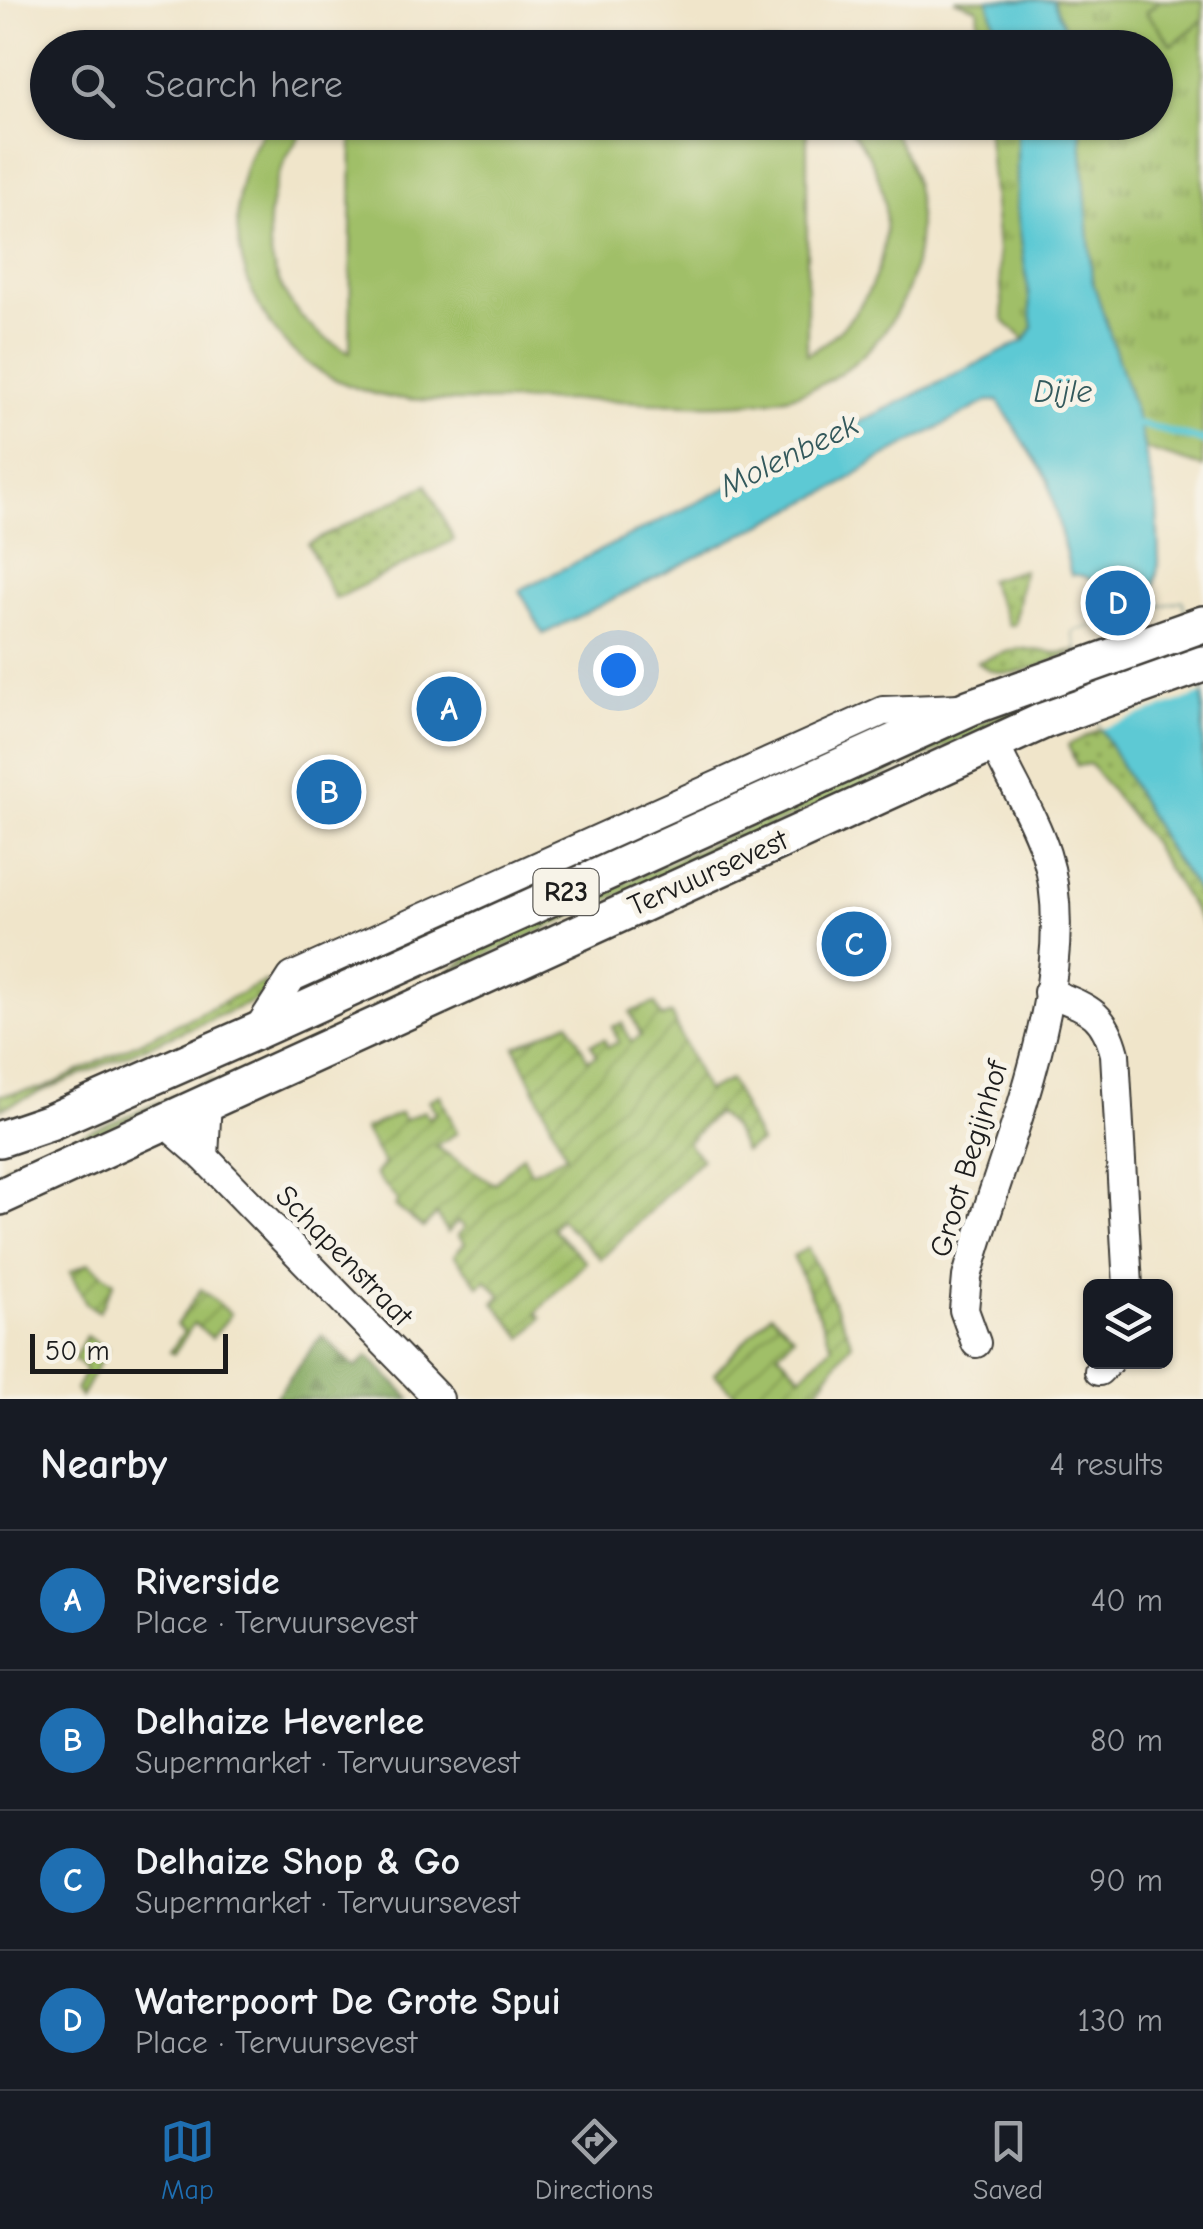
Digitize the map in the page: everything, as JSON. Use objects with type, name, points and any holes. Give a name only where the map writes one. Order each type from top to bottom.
[{"type":"main road","name":"Tervuursevest","points":[[0,1138],[50,1122],[258,1030],[971,708],[1082,665],[1200,646]]},
{"type":"main road","name":"Tervuursevest","points":[[0,1197],[1092,700],[1200,646]]},
{"type":"street","points":[[258,1030],[292,977],[883,712],[971,708]]},
{"type":"street","name":"Groot Begijnhof","points":[[976,1343],[964,1310],[967,1277],[1021,1105],[1056,944],[1046,854],[994,744]]},
{"type":"street","points":[[1048,992],[1093,1011],[1108,1029],[1112,1042],[1128,1279]]},
{"type":"street","points":[[204,1157],[207,1100]]},
{"type":"street","name":"Schapenstraat","points":[[163,1121],[204,1157],[439,1399]]},
{"type":"green space","points":[[954,0],[1203,0],[1203,467],[1148,450],[1004,321],[988,140],[1173,140],[1173,30],[979,30],[977,8]]},
{"type":"green space","points":[[1161,0],[1203,0],[1203,20],[1173,44],[1173,30],[1160,30],[1146,12]]},
{"type":"green space","points":[[259,140],[299,140],[276,184],[269,216],[270,249],[279,280],[295,308],[318,333],[350,352],[352,140],[807,140],[807,354],[836,334],[858,308],[874,279],[884,247],[880,181],[857,140],[897,140],[904,151],[917,200],[917,251],[895,315],[867,351],[831,379],[788,397],[733,404],[394,398],[330,377],[299,356],[274,329],[255,298],[243,263],[237,226],[240,189]]},
{"type":"green space","points":[[427,485],[454,540],[335,599],[308,544]]},
{"type":"green space","points":[[1023,570],[1015,624],[1009,626],[988,580]]},
{"type":"green space","points":[[1018,648],[1056,653],[1080,650],[1014,673],[1001,673],[977,662]]},
{"type":"green space","points":[[1090,683],[447,973],[481,948],[604,892],[975,725],[1063,689]]},
{"type":"green space","points":[[1101,729],[1169,851],[1203,899],[1203,925],[1149,839],[1090,764],[1077,766],[1068,745]]},
{"type":"green space","points":[[266,981],[264,993],[254,1001],[0,1109],[0,1095],[44,1088]]},
{"type":"green space","points":[[655,1003],[662,1018],[671,1014],[706,1091],[730,1080],[760,1143],[744,1151],[733,1128],[716,1113],[687,1143],[702,1159],[601,1259],[560,1219],[552,1228],[586,1262],[537,1312],[542,1318],[523,1338],[494,1303],[501,1295],[486,1280],[479,1286],[454,1255],[465,1243],[458,1235],[465,1227],[458,1221],[447,1233],[437,1214],[423,1228],[395,1206],[398,1201],[375,1174],[384,1164],[364,1129],[400,1113],[404,1120],[424,1111],[428,1118],[436,1113],[429,1100],[440,1095],[457,1133],[435,1146],[494,1184],[523,1155],[531,1172],[566,1155],[515,1047],[569,1022],[588,1060],[597,1055],[591,1044],[604,1039],[608,1047],[619,1042],[612,1027],[622,1023],[631,1041],[641,1036],[630,1012]]},
{"type":"green space","points":[[213,1080],[8,1176],[6,1166]]},
{"type":"green space","points":[[808,1248],[852,1342],[811,1399],[740,1399],[714,1374],[771,1313],[794,1336],[778,1353],[801,1376],[832,1346],[793,1256]]},
{"type":"green space","points":[[89,1263],[114,1282],[99,1312],[86,1303],[70,1272]]},
{"type":"green space","points":[[201,1289],[231,1314],[212,1338],[194,1323],[174,1354],[170,1352],[184,1331],[176,1325]]},
{"type":"green space","points":[[322,1335],[356,1368],[368,1356],[411,1399],[274,1399]]},
{"type":"green space","points":[[86,1336],[107,1349],[81,1397],[76,1390],[86,1370],[74,1359]]},
{"type":"water","points":[[988,0],[1053,0],[1066,30],[996,30]]},
{"type":"water","name":"Dijle","points":[[1017,140],[1081,140],[1092,279],[1139,424],[1157,507],[1159,562],[1154,587],[1160,607],[1182,601],[1203,679],[1203,899],[1169,851],[1101,729],[1073,632],[1109,622],[1104,606],[1094,583],[1071,575],[1048,480],[998,401],[988,401],[876,461],[839,486],[543,634],[520,590],[1025,340],[1033,327],[1017,210]]},
{"type":"pier","points":[[1182,601],[1203,694],[1101,729],[1073,632]]},
{"type":"waterway","points":[[1139,424],[1203,441]]},
{"type":"place","name":"Waterpoort De Grote Spui","points":[[1118,603]]},
{"type":"place","name":"Riverside","points":[[449,709]]},
{"type":"place","name":"Delhaize Heverlee","points":[[329,792]]},
{"type":"place","name":"Delhaize Shop & Go","points":[[854,944]]},
{"type":"water label","name":"Molenbeek","points":[[789,455]]}]
